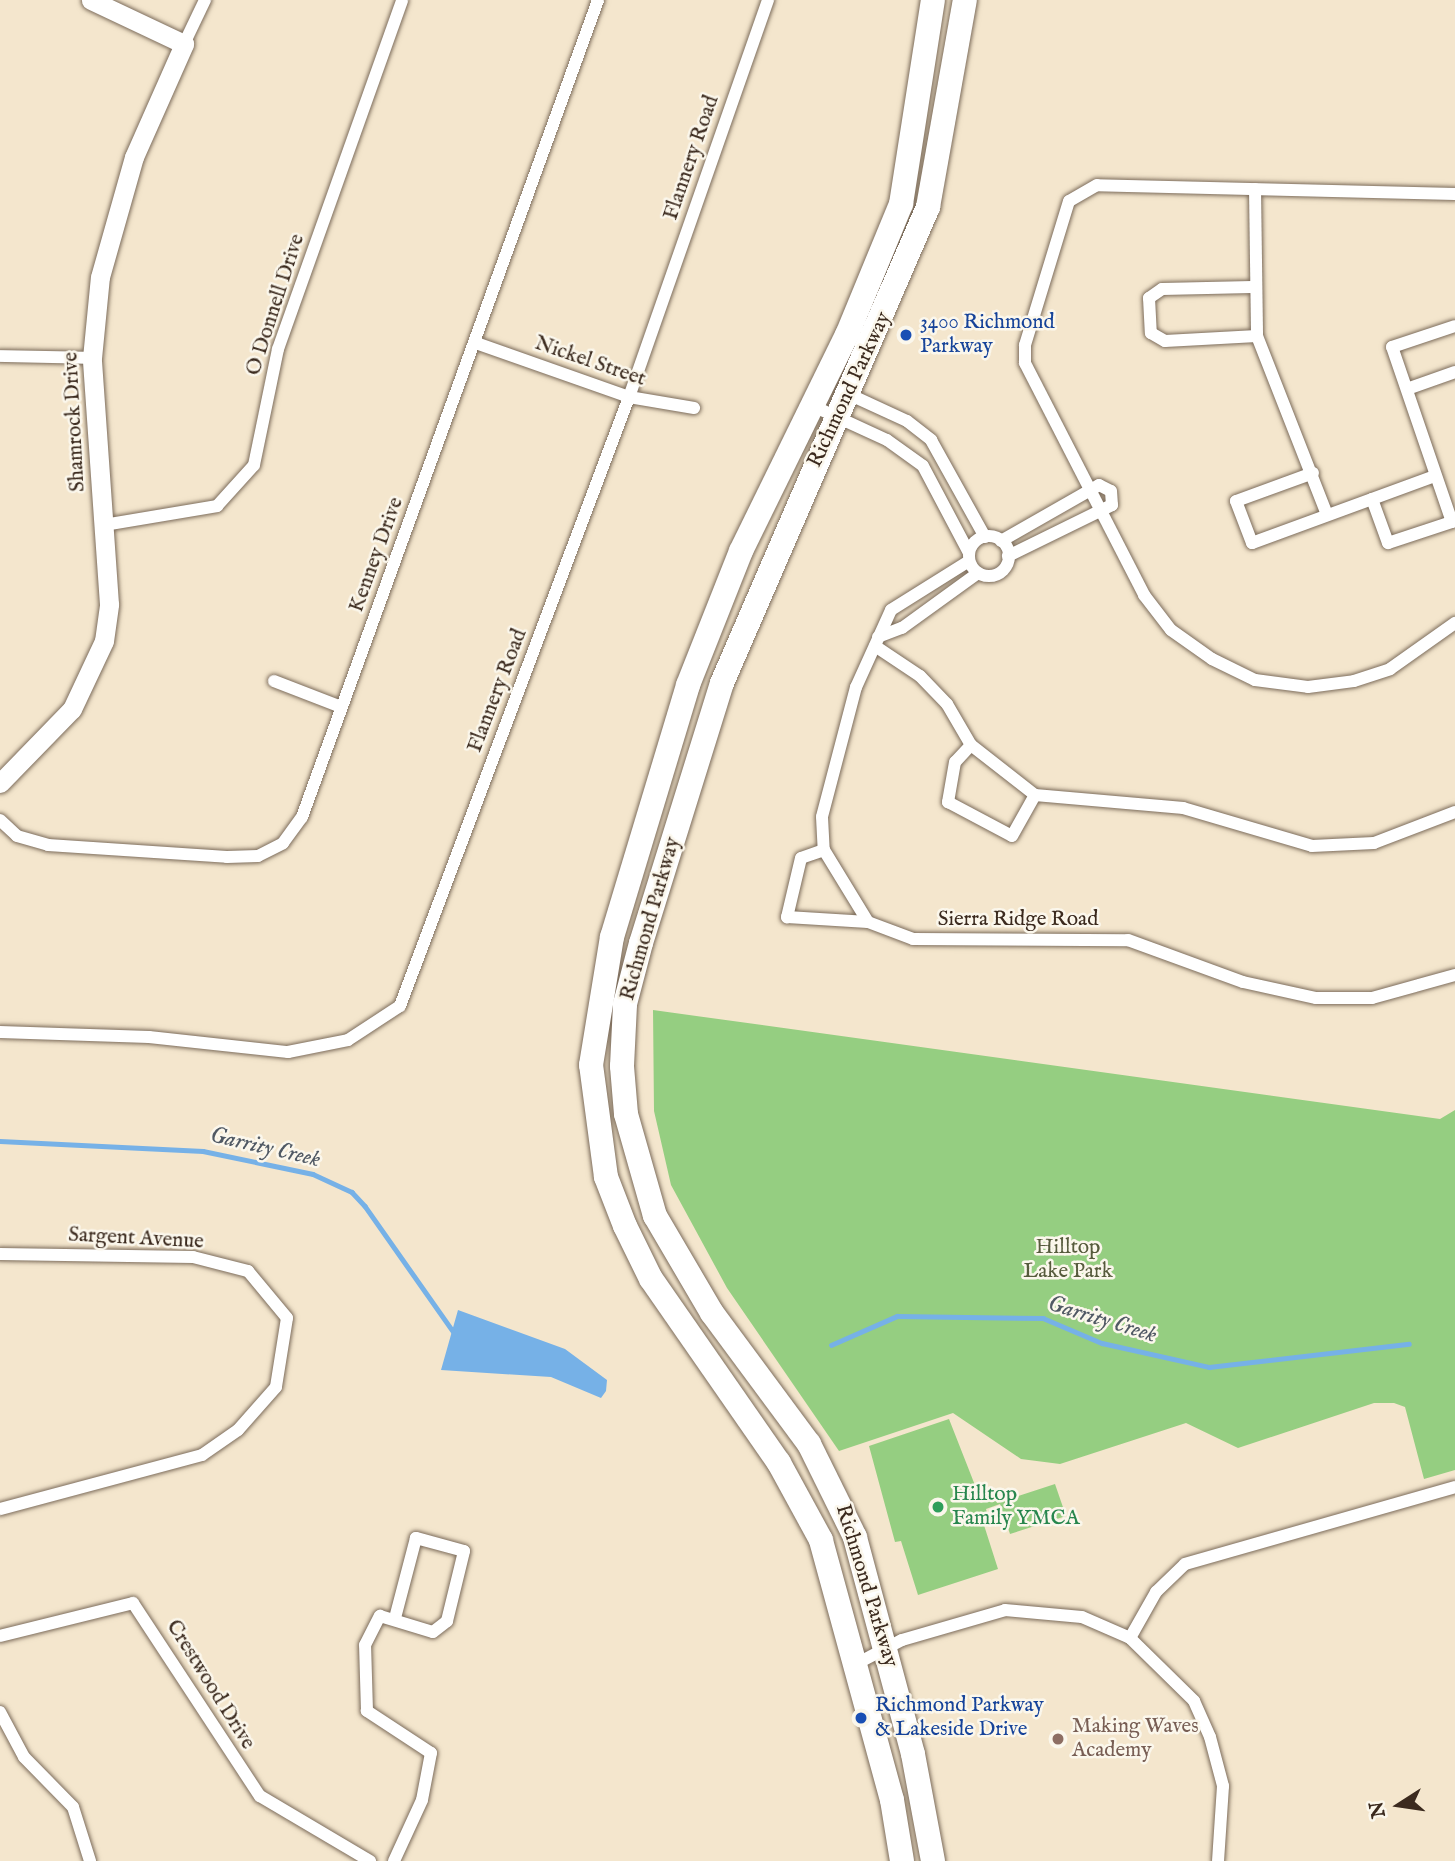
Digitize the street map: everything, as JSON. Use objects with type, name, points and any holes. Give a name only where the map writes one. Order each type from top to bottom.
[{"type":"highway","name":"Richmond Parkway","points":[[902,1861],[892,1800],[821,1540],[800,1498],[651,1279],[625,1226],[606,1178],[591,1065],[612,937],[688,685],[741,551],[824,384],[901,204],[933,0]]},
{"type":"highway","name":"Richmond Parkway","points":[[933,1861],[886,1648],[838,1493],[712,1313],[655,1216],[626,1114],[622,1066],[625,1004],[641,943],[722,683],[839,418],[928,207],[965,0]]},
{"type":"street","points":[[91,0],[184,44]]},
{"type":"street","name":"Shamrock Drive","points":[[0,783],[72,709],[104,641],[104,525],[92,358],[100,277],[120,200],[184,44],[205,0]]},
{"type":"street","name":"O Donnell Drive","points":[[104,525],[218,506],[254,465],[278,349],[402,0]]},
{"type":"street","name":"Kenney Drive","points":[[0,820],[17,836],[48,845],[257,856],[283,843],[302,817],[476,344],[598,0]]},
{"type":"street","name":"Flannery Road","points":[[0,1032],[136,1037],[288,1052],[348,1040],[400,1006],[629,397],[768,0]]},
{"type":"street","points":[[1455,194],[1097,185],[1069,201],[1025,345],[1026,363],[1144,595],[1171,629],[1255,680],[1308,687],[1354,681],[1390,669],[1455,623]]},
{"type":"street","points":[[1255,189],[1252,287],[1257,337],[1328,515]]},
{"type":"street","points":[[1252,287],[1162,289],[1149,298],[1152,333],[1165,341],[1257,337]]},
{"type":"street","points":[[1372,499],[1388,544],[1452,522],[1392,347],[1455,326]]},
{"type":"street","name":"Nickel Street","points":[[476,344],[629,397],[694,408]]},
{"type":"street","points":[[0,356],[92,358]]},
{"type":"street","points":[[1406,390],[1455,372]]},
{"type":"street","points":[[824,384],[907,421],[931,440],[985,537],[1001,541],[1091,489]]},
{"type":"street","points":[[813,406],[923,466],[978,573]]},
{"type":"street","points":[[1313,473],[1237,501],[1252,542],[1435,476]]},
{"type":"street","points":[[877,641],[902,628],[978,573],[997,574],[1008,556],[1103,510]]},
{"type":"street","points":[[1042,517],[1052,535]]},
{"type":"street","points":[[868,922],[824,850],[822,817],[856,687],[891,610],[969,557],[985,537]]},
{"type":"street","points":[[1001,541],[1008,556]]},
{"type":"street","points":[[877,641],[947,704],[971,745],[1035,795],[1183,808],[1312,846],[1374,842],[1455,812]]},
{"type":"street","points":[[274,681],[341,707]]},
{"type":"street","points":[[971,745],[955,762],[948,802],[1012,836],[1035,795]]},
{"type":"street","name":"Sierra Ridge Road","points":[[824,850],[801,858],[787,917],[868,922],[913,939],[1128,940],[1243,982],[1316,998],[1372,998],[1455,975]]},
{"type":"street","name":"Sargent Avenue","points":[[0,1254],[193,1257],[248,1271],[287,1318],[276,1387],[238,1430],[202,1455],[0,1509]]},
{"type":"street","points":[[1130,1638],[1156,1592],[1185,1564],[1455,1487]]},
{"type":"street","points":[[394,1861],[422,1800],[431,1753],[367,1711],[365,1646],[380,1616],[395,1618],[433,1632],[447,1621],[464,1552],[416,1538],[395,1618]]},
{"type":"street","name":"Crestwood Drive","points":[[0,1636],[134,1603],[260,1796],[370,1861]]},
{"type":"street","points":[[856,1664],[886,1648],[985,1613],[1014,1610],[1082,1617],[1130,1638],[1186,1690],[1210,1737],[1223,1786],[1218,1861]]},
{"type":"street","points":[[0,1712],[24,1756],[73,1807],[90,1861]]},
{"type":"green space","name":"Hilltop Lake Park","points":[[653,1010],[1440,1119],[1455,1110],[1455,1470],[1424,1479],[1405,1407],[1394,1403],[1374,1403],[1238,1448],[1186,1423],[1060,1464],[1021,1459],[953,1413],[839,1451],[727,1288],[671,1185],[654,1111]]},
{"type":"green space","name":"Hilltop Family YMCA","points":[[949,1419],[980,1498],[994,1494],[997,1503],[1055,1484],[1066,1516],[1010,1534],[1000,1504],[986,1509],[989,1520],[983,1522],[998,1569],[918,1595],[901,1541],[895,1542],[869,1446]]},
{"type":"water","points":[[458,1310],[565,1349],[607,1380],[606,1391],[601,1398],[551,1377],[441,1370]]},
{"type":"waterway","name":"Garrity Creek","points":[[0,1141],[203,1151],[313,1174],[352,1192],[365,1206],[455,1334]]},
{"type":"waterway","name":"Garrity Creek","points":[[831,1345],[897,1316],[1043,1318],[1102,1343],[1209,1367],[1409,1344]]},
{"type":"place","name":"3400 Richmond Parkway","points":[[906,335]]},
{"type":"place","name":"Hilltop Family YMCA","points":[[938,1507]]},
{"type":"place","name":"Richmond Parkway & Lakeside Drive","points":[[861,1718]]},
{"type":"place","name":"Making Waves Academy","points":[[1058,1739]]}]
